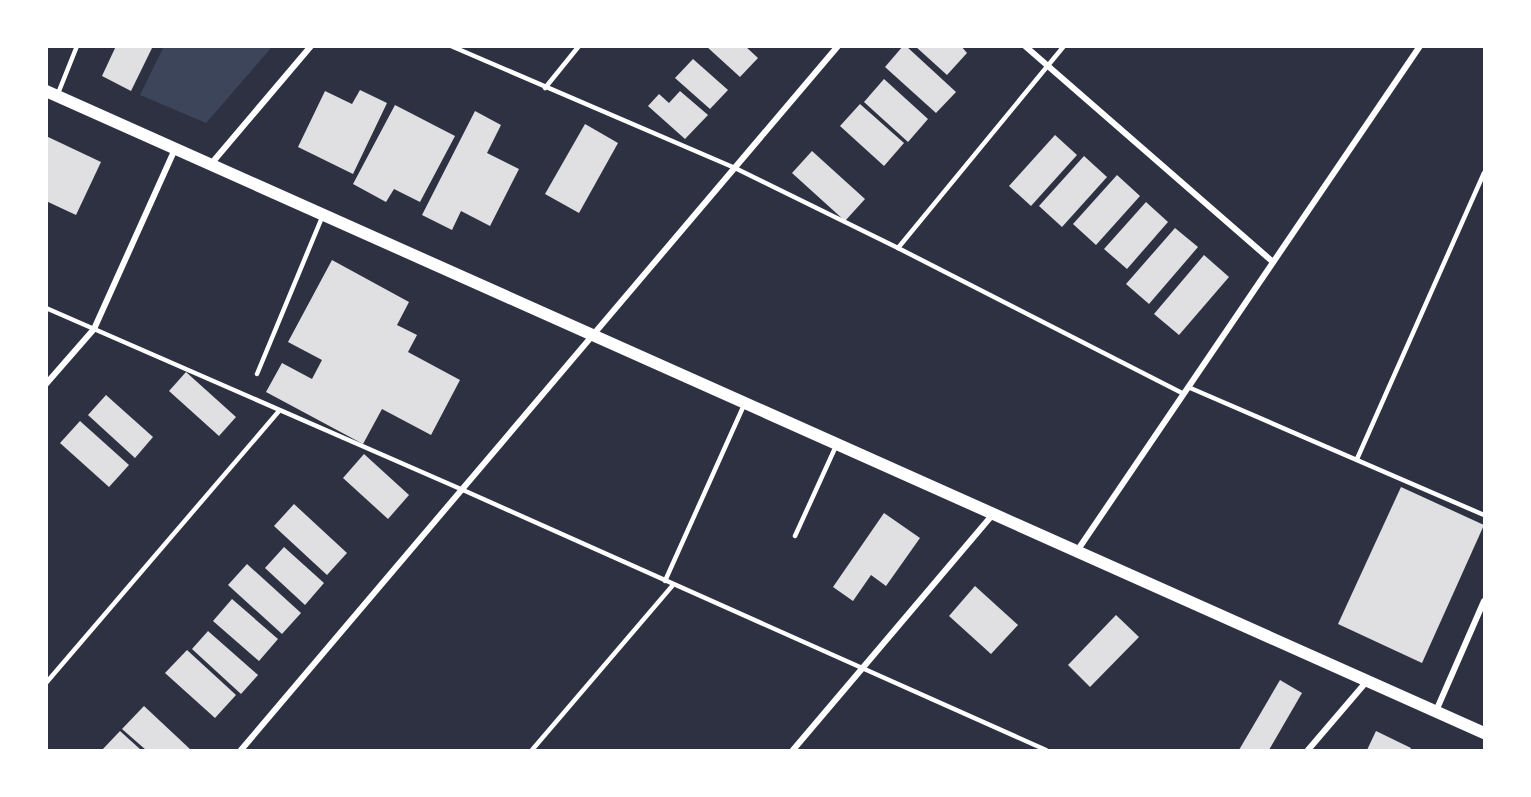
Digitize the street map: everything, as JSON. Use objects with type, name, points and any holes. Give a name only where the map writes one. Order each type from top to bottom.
[{"type":"main road","points":[[52,93],[1485,733]]},
{"type":"street","points":[[211,165],[311,46]]},
{"type":"street","points":[[241,750],[838,46]]},
{"type":"street","points":[[1026,46],[1273,262]]},
{"type":"street","points":[[1077,551],[1420,46]]},
{"type":"street","points":[[46,384],[94,328],[175,149]]},
{"type":"street","points":[[793,750],[994,513]]},
{"type":"street","points":[[1436,711],[1485,601]]},
{"type":"street","points":[[1308,750],[1367,681]]},
{"type":"lane","points":[[52,93],[77,46]]},
{"type":"lane","points":[[451,46],[544,88],[735,168],[898,248],[1184,394]]},
{"type":"lane","points":[[544,88],[579,46]]},
{"type":"lane","points":[[898,248],[1064,46]]},
{"type":"lane","points":[[1357,459],[1485,173]]},
{"type":"lane","points":[[257,374],[322,215]]},
{"type":"lane","points":[[46,308],[463,490],[1046,750]]},
{"type":"lane","points":[[1188,387],[1485,515]]},
{"type":"lane","points":[[665,581],[745,403]]},
{"type":"lane","points":[[46,683],[279,411]]},
{"type":"lane","points":[[795,536],[837,444]]},
{"type":"lane","points":[[532,750],[673,585]]},
{"type":"shaded area","points":[[164,46],[272,47],[206,123],[140,95]]},
{"type":"building","points":[[116,46],[153,46],[131,91],[102,76]]},
{"type":"building","points":[[706,46],[745,46],[758,58],[740,77]]},
{"type":"building","points":[[903,46],[906,46],[956,92],[936,113],[885,67]]},
{"type":"building","points":[[915,46],[961,46],[967,53],[947,75]]},
{"type":"building","points":[[693,59],[728,90],[710,109],[675,78]]},
{"type":"building","points":[[884,79],[928,119],[908,142],[864,102]]},
{"type":"building","points":[[360,90],[387,103],[353,174],[298,147],[325,91],[352,104]]},
{"type":"building","points":[[680,91],[708,115],[685,139],[648,106],[659,94],[669,103]]},
{"type":"building","points":[[860,104],[904,143],[884,166],[840,126]]},
{"type":"building","points":[[395,105],[455,136],[420,202],[394,189],[386,202],[353,184]]},
{"type":"building","points":[[475,111],[501,125],[487,153],[519,169],[490,226],[461,211],[452,230],[422,215]]},
{"type":"building","points":[[585,124],[618,143],[579,213],[545,194]]},
{"type":"building","points":[[1055,135],[1077,155],[1031,206],[1009,186]]},
{"type":"building","points":[[46,136],[101,162],[76,215],[46,201]]},
{"type":"building","points":[[812,151],[865,199],[845,221],[792,173]]},
{"type":"building","points":[[1084,156],[1107,177],[1062,227],[1039,206]]},
{"type":"building","points":[[1117,175],[1140,196],[1096,245],[1073,224]]},
{"type":"building","points":[[1146,202],[1168,222],[1127,269],[1104,249]]},
{"type":"building","points":[[1175,228],[1198,247],[1149,304],[1126,284]]},
{"type":"building","points":[[1204,255],[1229,277],[1179,335],[1154,314]]},
{"type":"building","points":[[332,260],[409,302],[397,325],[417,335],[408,352],[460,380],[431,435],[382,409],[363,444],[266,392],[282,363],[312,379],[322,360],[288,342]]},
{"type":"building","points":[[186,372],[236,417],[219,436],[169,391]]},
{"type":"building","points":[[106,395],[153,437],[135,458],[88,415]]},
{"type":"building","points":[[80,421],[129,465],[109,487],[60,443]]},
{"type":"building","points":[[364,454],[409,495],[388,519],[343,478]]},
{"type":"building","points":[[1401,487],[1484,525],[1422,663],[1338,624]]},
{"type":"building","points":[[294,504],[347,553],[327,575],[274,526]]},
{"type":"building","points":[[884,513],[920,538],[886,586],[871,575],[853,601],[833,587]]},
{"type":"building","points":[[284,547],[324,583],[305,605],[265,568]]},
{"type":"building","points":[[247,564],[301,613],[282,634],[228,585]]},
{"type":"building","points":[[975,586],[1018,625],[991,654],[949,616]]},
{"type":"building","points":[[232,599],[278,639],[259,661],[213,621]]},
{"type":"building","points":[[1116,615],[1139,637],[1090,687],[1068,665]]},
{"type":"building","points":[[208,631],[258,675],[241,694],[192,649]]},
{"type":"building","points":[[187,650],[236,695],[215,718],[165,673]]},
{"type":"building","points":[[1280,680],[1302,693],[1269,750],[1239,750]]},
{"type":"building","points":[[144,706],[191,750],[146,750],[122,729]]},
{"type":"building","points":[[120,731],[141,750],[102,750]]},
{"type":"building","points":[[1376,731],[1411,748],[1410,750],[1367,750]]}]
